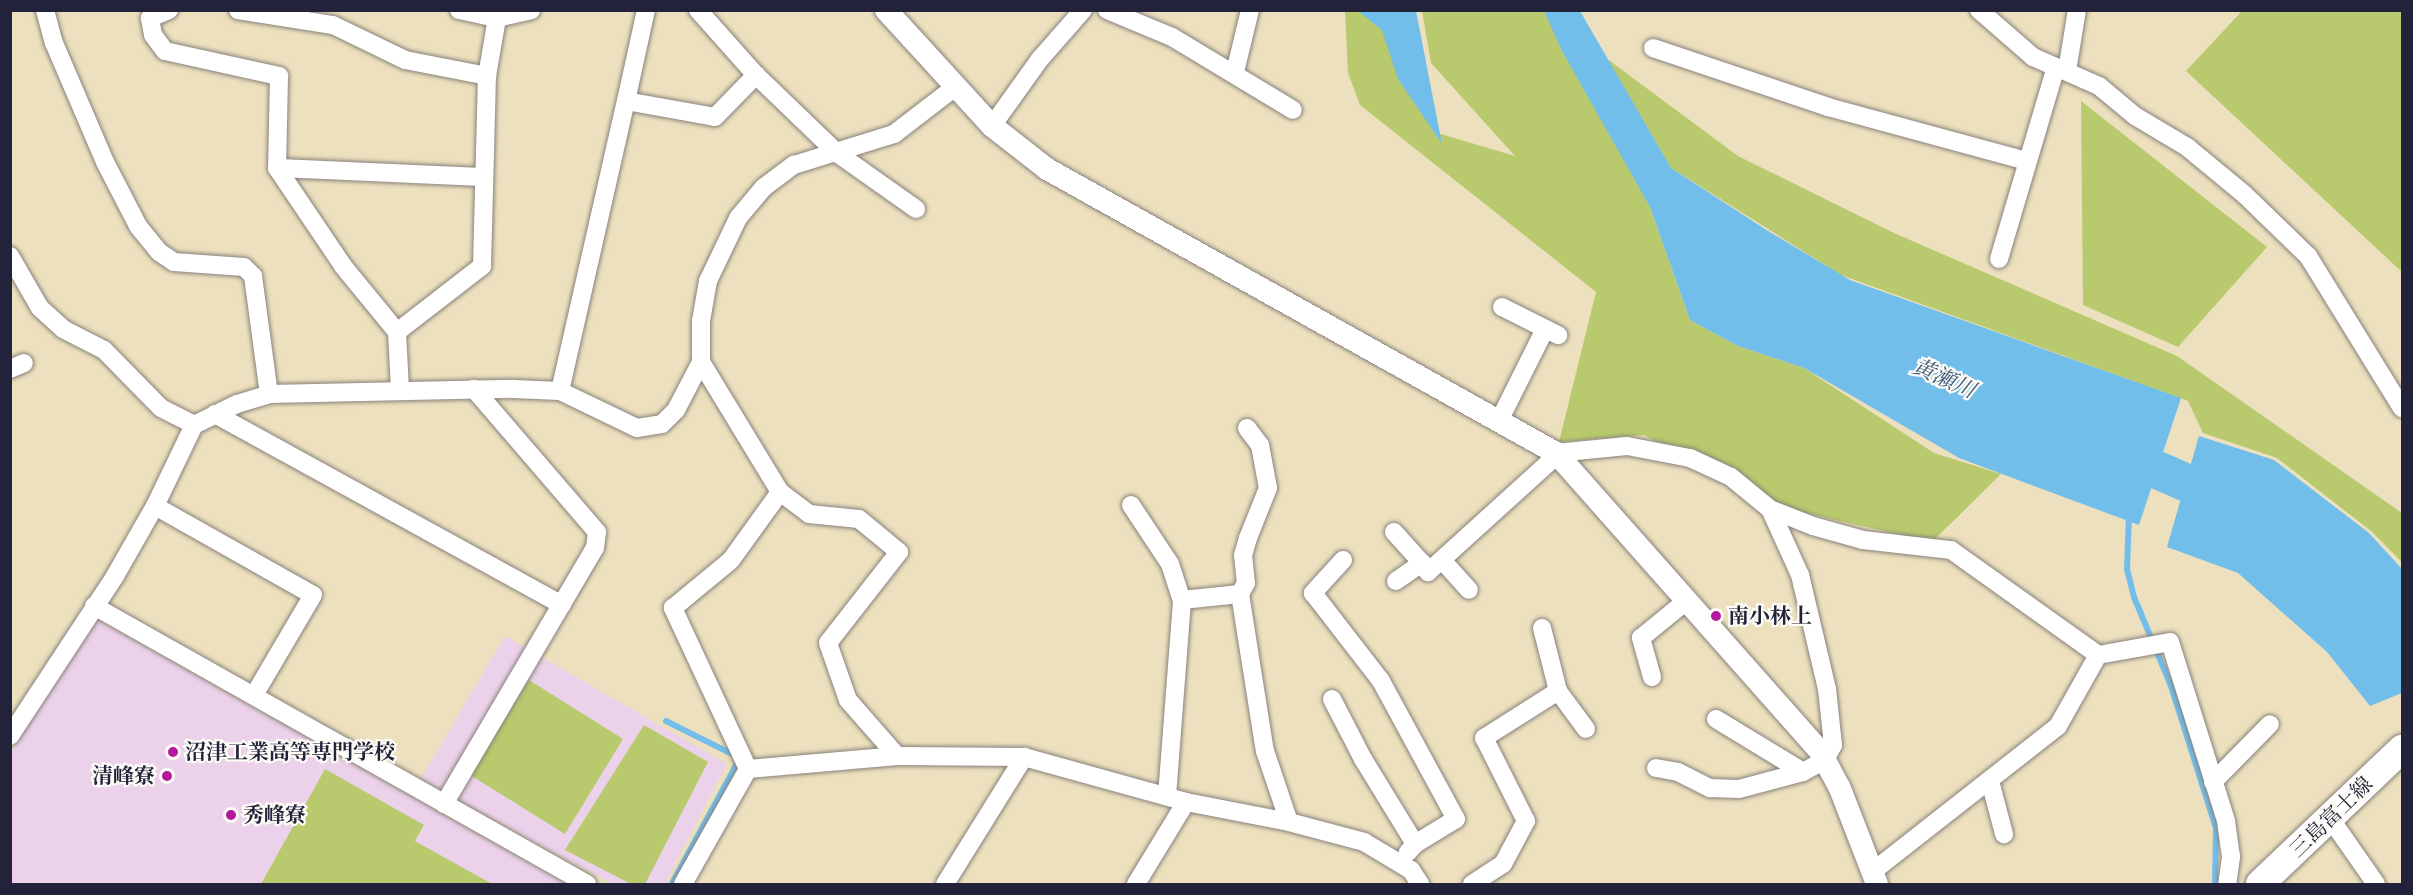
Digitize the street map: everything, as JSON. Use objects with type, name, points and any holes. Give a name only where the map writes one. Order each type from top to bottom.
[{"type":"main road","name":"三島富士線","points":[[2260,885],[2403,749]]},
{"type":"street","points":[[45,10],[54,43],[105,162],[138,226],[159,252],[174,262],[244,267],[253,276],[269,394]]},
{"type":"street","points":[[169,10],[150,18],[153,35],[165,51],[279,76],[277,168],[343,266],[397,332],[400,390]]},
{"type":"street","points":[[238,10],[333,26],[405,60],[487,76]]},
{"type":"street","points":[[459,10],[497,18],[531,10]]},
{"type":"street","points":[[560,391],[646,10]]},
{"type":"street","points":[[698,10],[756,75],[837,153],[916,209]]},
{"type":"street","points":[[886,10],[992,126],[1047,169],[1557,454],[1825,760],[1839,786],[1875,878],[2058,726],[2098,656]]},
{"type":"street","points":[[992,126],[1040,59],[1083,10]]},
{"type":"street","points":[[1107,10],[1172,37],[1235,72],[1293,110]]},
{"type":"street","points":[[1235,72],[1250,10]]},
{"type":"street","points":[[1979,10],[2033,57],[2099,86],[2135,116],[2187,147],[2308,256],[2403,408]]},
{"type":"street","points":[[1999,259],[2027,160],[2061,69],[2077,10]]},
{"type":"street","points":[[397,332],[483,266],[487,76],[497,18]]},
{"type":"street","points":[[1653,48],[1828,107],[2027,160]]},
{"type":"street","points":[[626,101],[715,117],[756,75]]},
{"type":"street","points":[[10,736],[155,506],[194,425],[215,414],[269,394],[474,389],[560,391],[637,428],[651,428],[662,424],[676,410],[701,362],[701,321],[708,281],[738,218],[763,188],[794,165],[894,134],[955,87]]},
{"type":"street","points":[[277,168],[484,177]]},
{"type":"street","points":[[10,256],[40,308],[63,329],[104,350],[161,408],[194,425]]},
{"type":"street","points":[[1499,421],[1551,332],[1502,307]]},
{"type":"street","points":[[701,362],[780,492],[809,514],[859,519],[899,552],[828,643],[848,700],[897,756]]},
{"type":"street","points":[[444,804],[595,548],[597,532],[474,389]]},
{"type":"street","points":[[215,414],[562,605]]},
{"type":"street","points":[[1246,428],[1260,445],[1268,488],[1243,555],[1246,583],[1240,594],[1265,751],[1289,822]]},
{"type":"street","points":[[1394,532],[1422,562],[1428,572],[1557,454],[1627,446],[1690,459],[1731,477],[1770,509],[1863,540],[1951,550],[2098,656],[2170,642],[2226,821],[2230,857],[2227,885]]},
{"type":"street","points":[[748,769],[673,608],[731,560],[780,492]]},
{"type":"street","points":[[155,506],[313,595],[254,694]]},
{"type":"street","points":[[1131,506],[1170,564],[1182,600],[1167,796]]},
{"type":"street","points":[[1656,768],[1678,772],[1710,788],[1739,789],[1803,772],[1825,760],[1833,745],[1827,689],[1800,575],[1770,509]]},
{"type":"street","points":[[1343,560],[1313,592],[1381,681],[1456,819],[1415,844],[1399,863]]},
{"type":"street","points":[[1442,560],[1469,590]]},
{"type":"street","points":[[1396,581],[1422,562]]},
{"type":"street","points":[[1182,600],[1240,594]]},
{"type":"street","points":[[1652,677],[1641,638],[1686,601]]},
{"type":"street","points":[[94,606],[254,694],[587,885]]},
{"type":"street","points":[[1542,628],[1558,691],[1586,729]]},
{"type":"street","points":[[1472,885],[1503,864],[1526,821],[1484,738],[1558,691]]},
{"type":"street","points":[[1332,699],[1363,759],[1415,844]]},
{"type":"street","points":[[1716,719],[1803,772]]},
{"type":"street","points":[[2213,783],[2270,724]]},
{"type":"street","points":[[748,769],[897,756],[1024,757],[1186,802],[1289,822],[1364,842],[1411,870],[1420,885]]},
{"type":"street","points":[[945,885],[1024,757]]},
{"type":"street","points":[[682,885],[748,769]]},
{"type":"street","points":[[1990,781],[2004,834]]},
{"type":"street","points":[[1136,885],[1186,802]]},
{"type":"street","points":[[2330,818],[2376,885]]},
{"type":"shaded area","name":"沼津工業高等専門学校","points":[[97,620],[566,884],[11,884],[10,754]]},
{"type":"shaded area","name":"沼津工業高等専門学校","points":[[505,636],[727,764],[665,884],[613,884],[420,780]]},
{"type":"green space","points":[[1345,11],[1367,11],[1386,20],[1434,132],[1515,156],[1431,63],[1422,11],[1550,11],[1650,207],[1690,320],[1738,346],[1804,368],[1934,453],[2001,474],[1932,542],[1783,508],[1644,435],[1559,442],[1596,292],[1360,105],[1348,73]]},
{"type":"green space","points":[[2242,11],[2402,11],[2402,272],[2186,71]]},
{"type":"green space","points":[[1606,58],[1738,156],[1894,233],[2177,356],[2402,513],[2402,562],[2371,531],[2277,458],[2203,433],[2188,401],[1841,275],[1671,168]]},
{"type":"green space","points":[[2081,101],[2267,247],[2178,347],[2083,305]]},
{"type":"green space","points":[[529,680],[623,739],[565,834],[470,775]]},
{"type":"green space","points":[[644,725],[708,762],[645,884],[631,884],[565,850]]},
{"type":"green space","points":[[325,769],[424,825],[415,841],[492,884],[261,884]]},
{"type":"water","points":[[1358,11],[1416,11],[1442,144],[1398,79],[1382,30]]},
{"type":"water","points":[[1544,11],[1580,11],[1671,168],[1765,229],[1850,280],[2181,398],[2139,525],[1959,458],[1804,368],[1738,346],[1690,320],[1650,207],[1562,51]]},
{"type":"water","points":[[2199,436],[2274,460],[2369,533],[2402,569],[2402,693],[2370,706],[2327,652],[2238,573],[2167,547]]},
{"type":"waterway","name":"黄瀬川","points":[[2109,449],[2233,503]]},
{"type":"waterway","points":[[2129,515],[2127,569],[2134,597],[2171,686],[2216,828],[2215,884]]},
{"type":"waterway","points":[[666,721],[740,758],[672,884]]},
{"type":"place","name":"南小林上","points":[[1716,616]]},
{"type":"place","name":"沼津工業高等専門学校","points":[[173,752]]},
{"type":"place","name":"清峰寮","points":[[167,776]]},
{"type":"place","name":"秀峰寮","points":[[231,815]]}]
